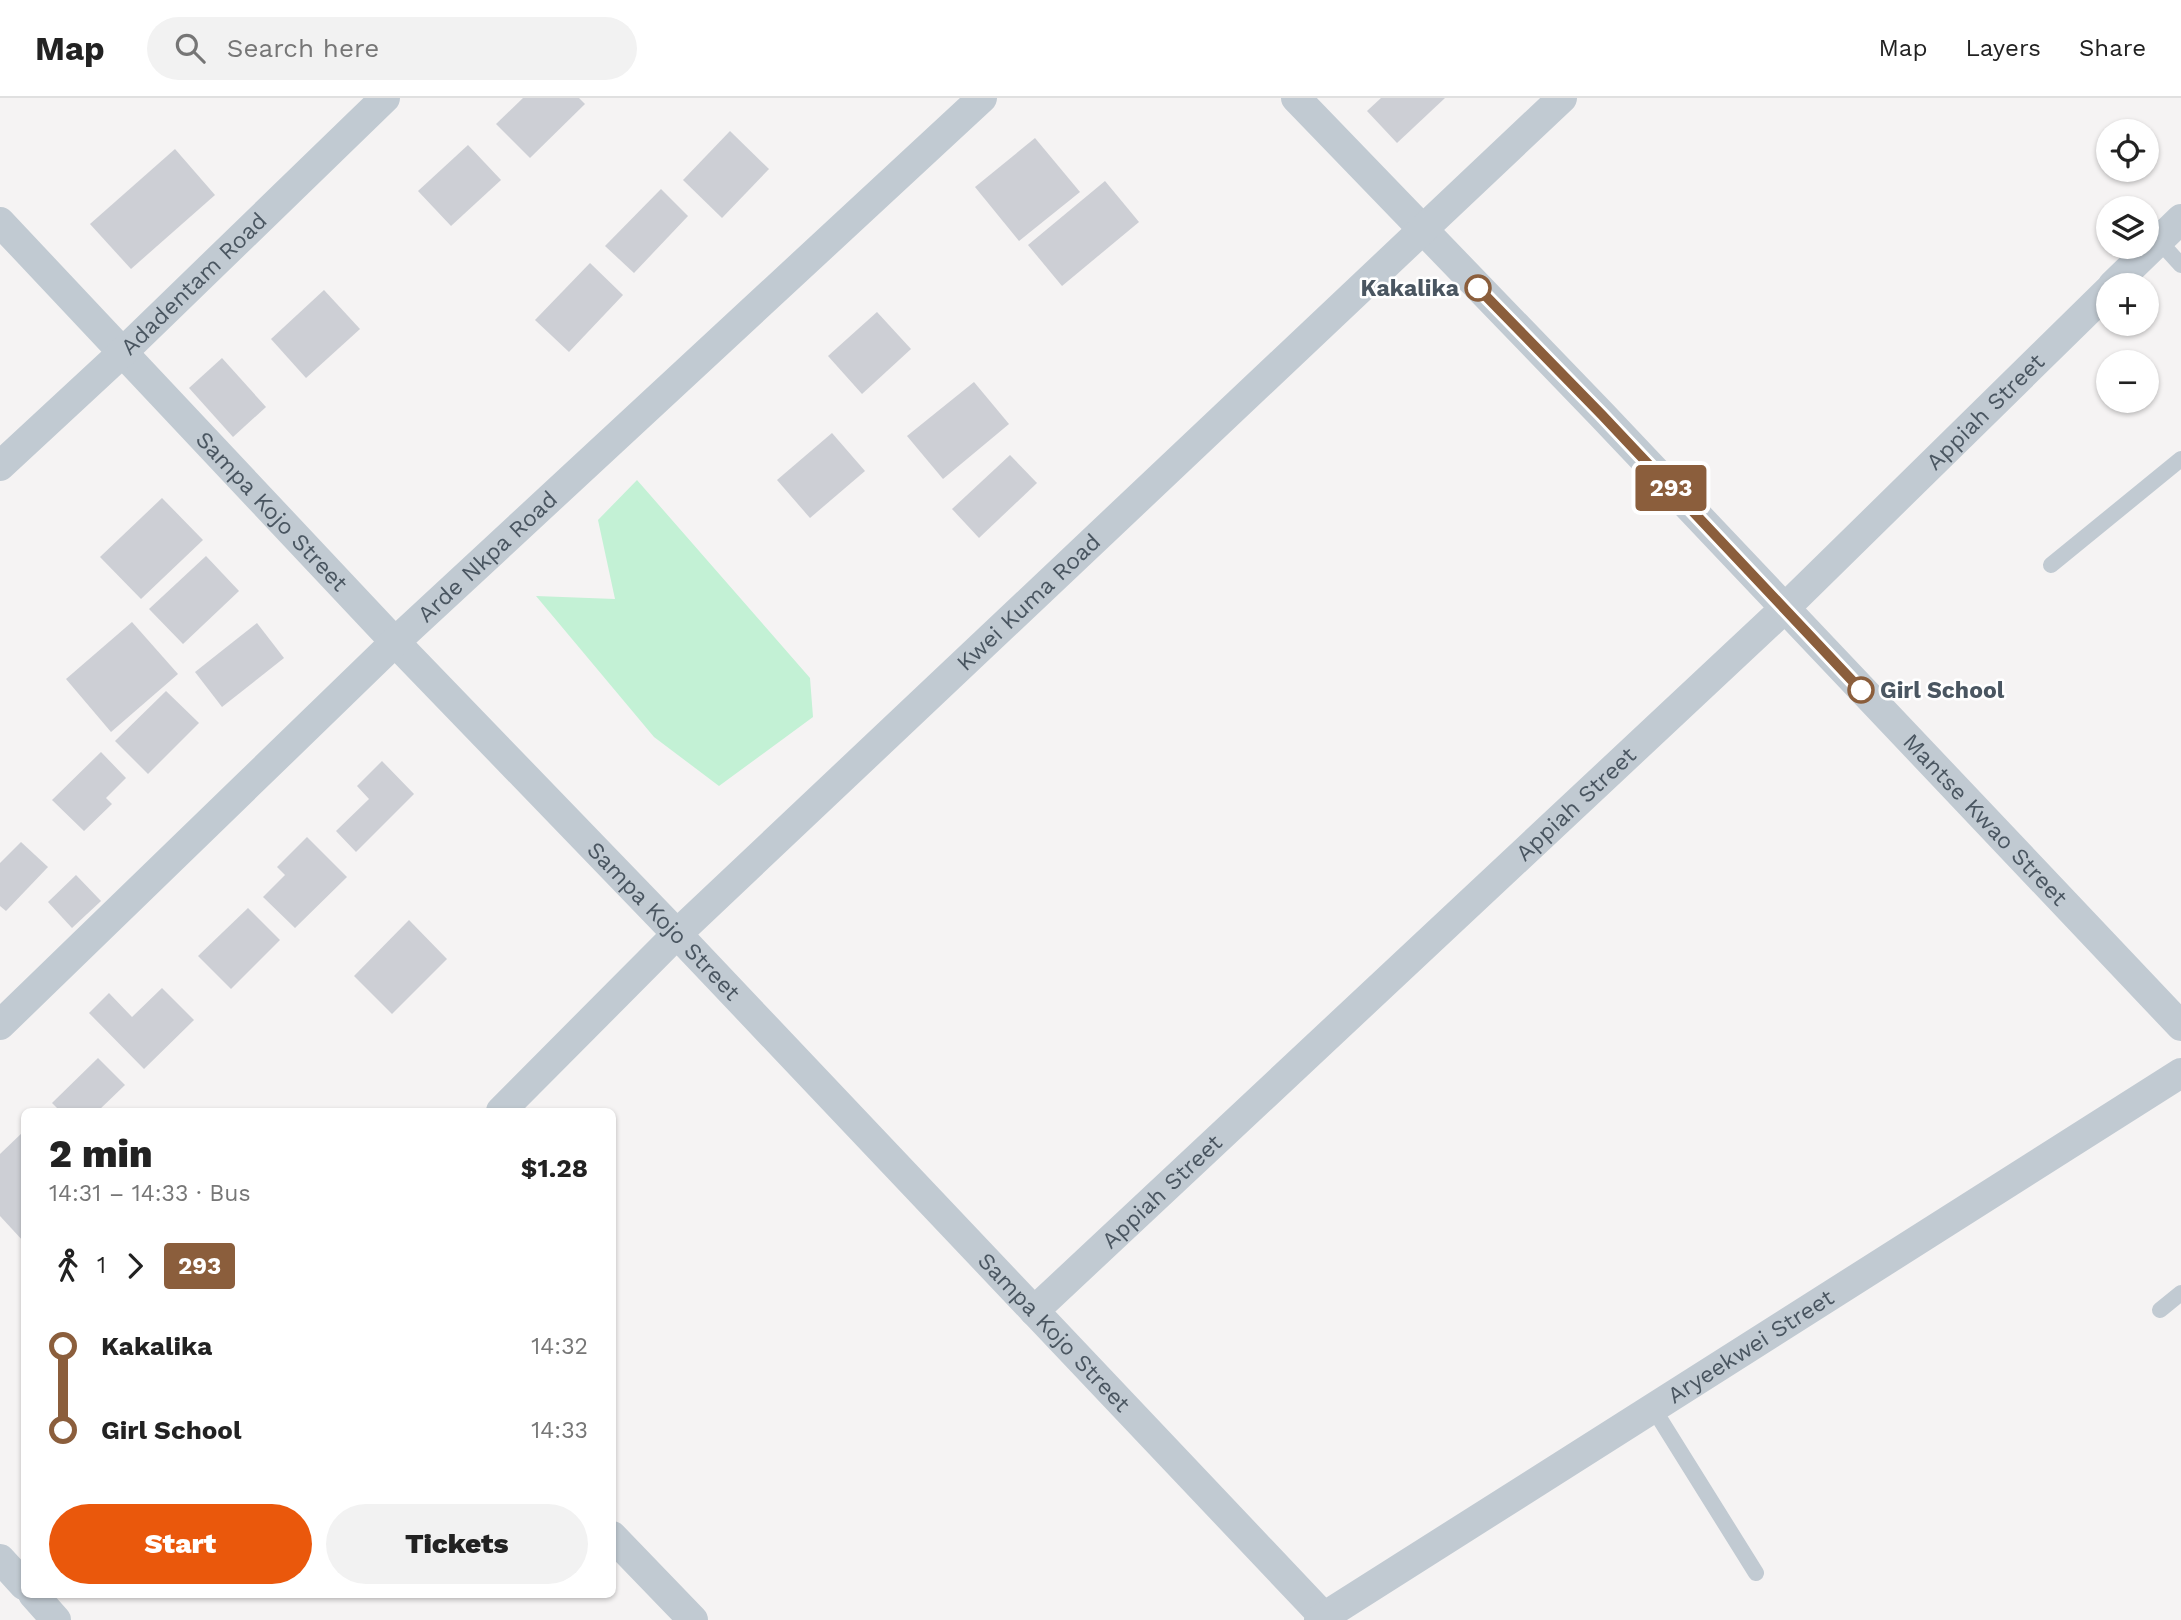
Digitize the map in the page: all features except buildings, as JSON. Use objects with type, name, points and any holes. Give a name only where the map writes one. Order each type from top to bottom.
[{"type":"street","name":"Adadentam Road","points":[[0,466],[123,352],[385,98]]},
{"type":"street","name":"Arde Nkpa Road","points":[[0,1025],[395,642],[982,98]]},
{"type":"street","name":"Mantse Kwao Street","points":[[1296,98],[1602,415],[2181,1026]]},
{"type":"street","name":"Kwei Kuma Road","points":[[504,1108],[677,934],[1562,98]]},
{"type":"street","points":[[2159,241],[2181,219]]},
{"type":"street","name":"Sampa Kojo Street","points":[[0,222],[395,642],[677,934],[1324,1619]]},
{"type":"street","points":[[2126,273],[2140,259]]},
{"type":"street","name":"Appiah Street","points":[[1034,1311],[1784,609],[2096,303]]},
{"type":"street","name":"Aryeekwei Street","points":[[1324,1619],[2181,1073]]},
{"type":"street","points":[[616,1540],[693,1620]]},
{"type":"street","points":[[37,1598],[56,1620]]},
{"type":"lane","points":[[2159,241],[2181,265]]},
{"type":"lane","points":[[2051,565],[2181,459]]},
{"type":"lane","points":[[2160,1310],[2181,1293]]},
{"type":"lane","points":[[1653,1408],[1756,1573]]},
{"type":"green space","points":[[637,480],[810,678],[813,717],[719,786],[654,737],[536,596],[615,599],[598,520]]},
{"type":"bus line","name":"293","points":[[1478,288],[1602,415],[1861,690]]},
{"type":"place","name":"Kakalika","points":[[1478,288]]},
{"type":"place","name":"Girl School","points":[[1861,690]]}]
